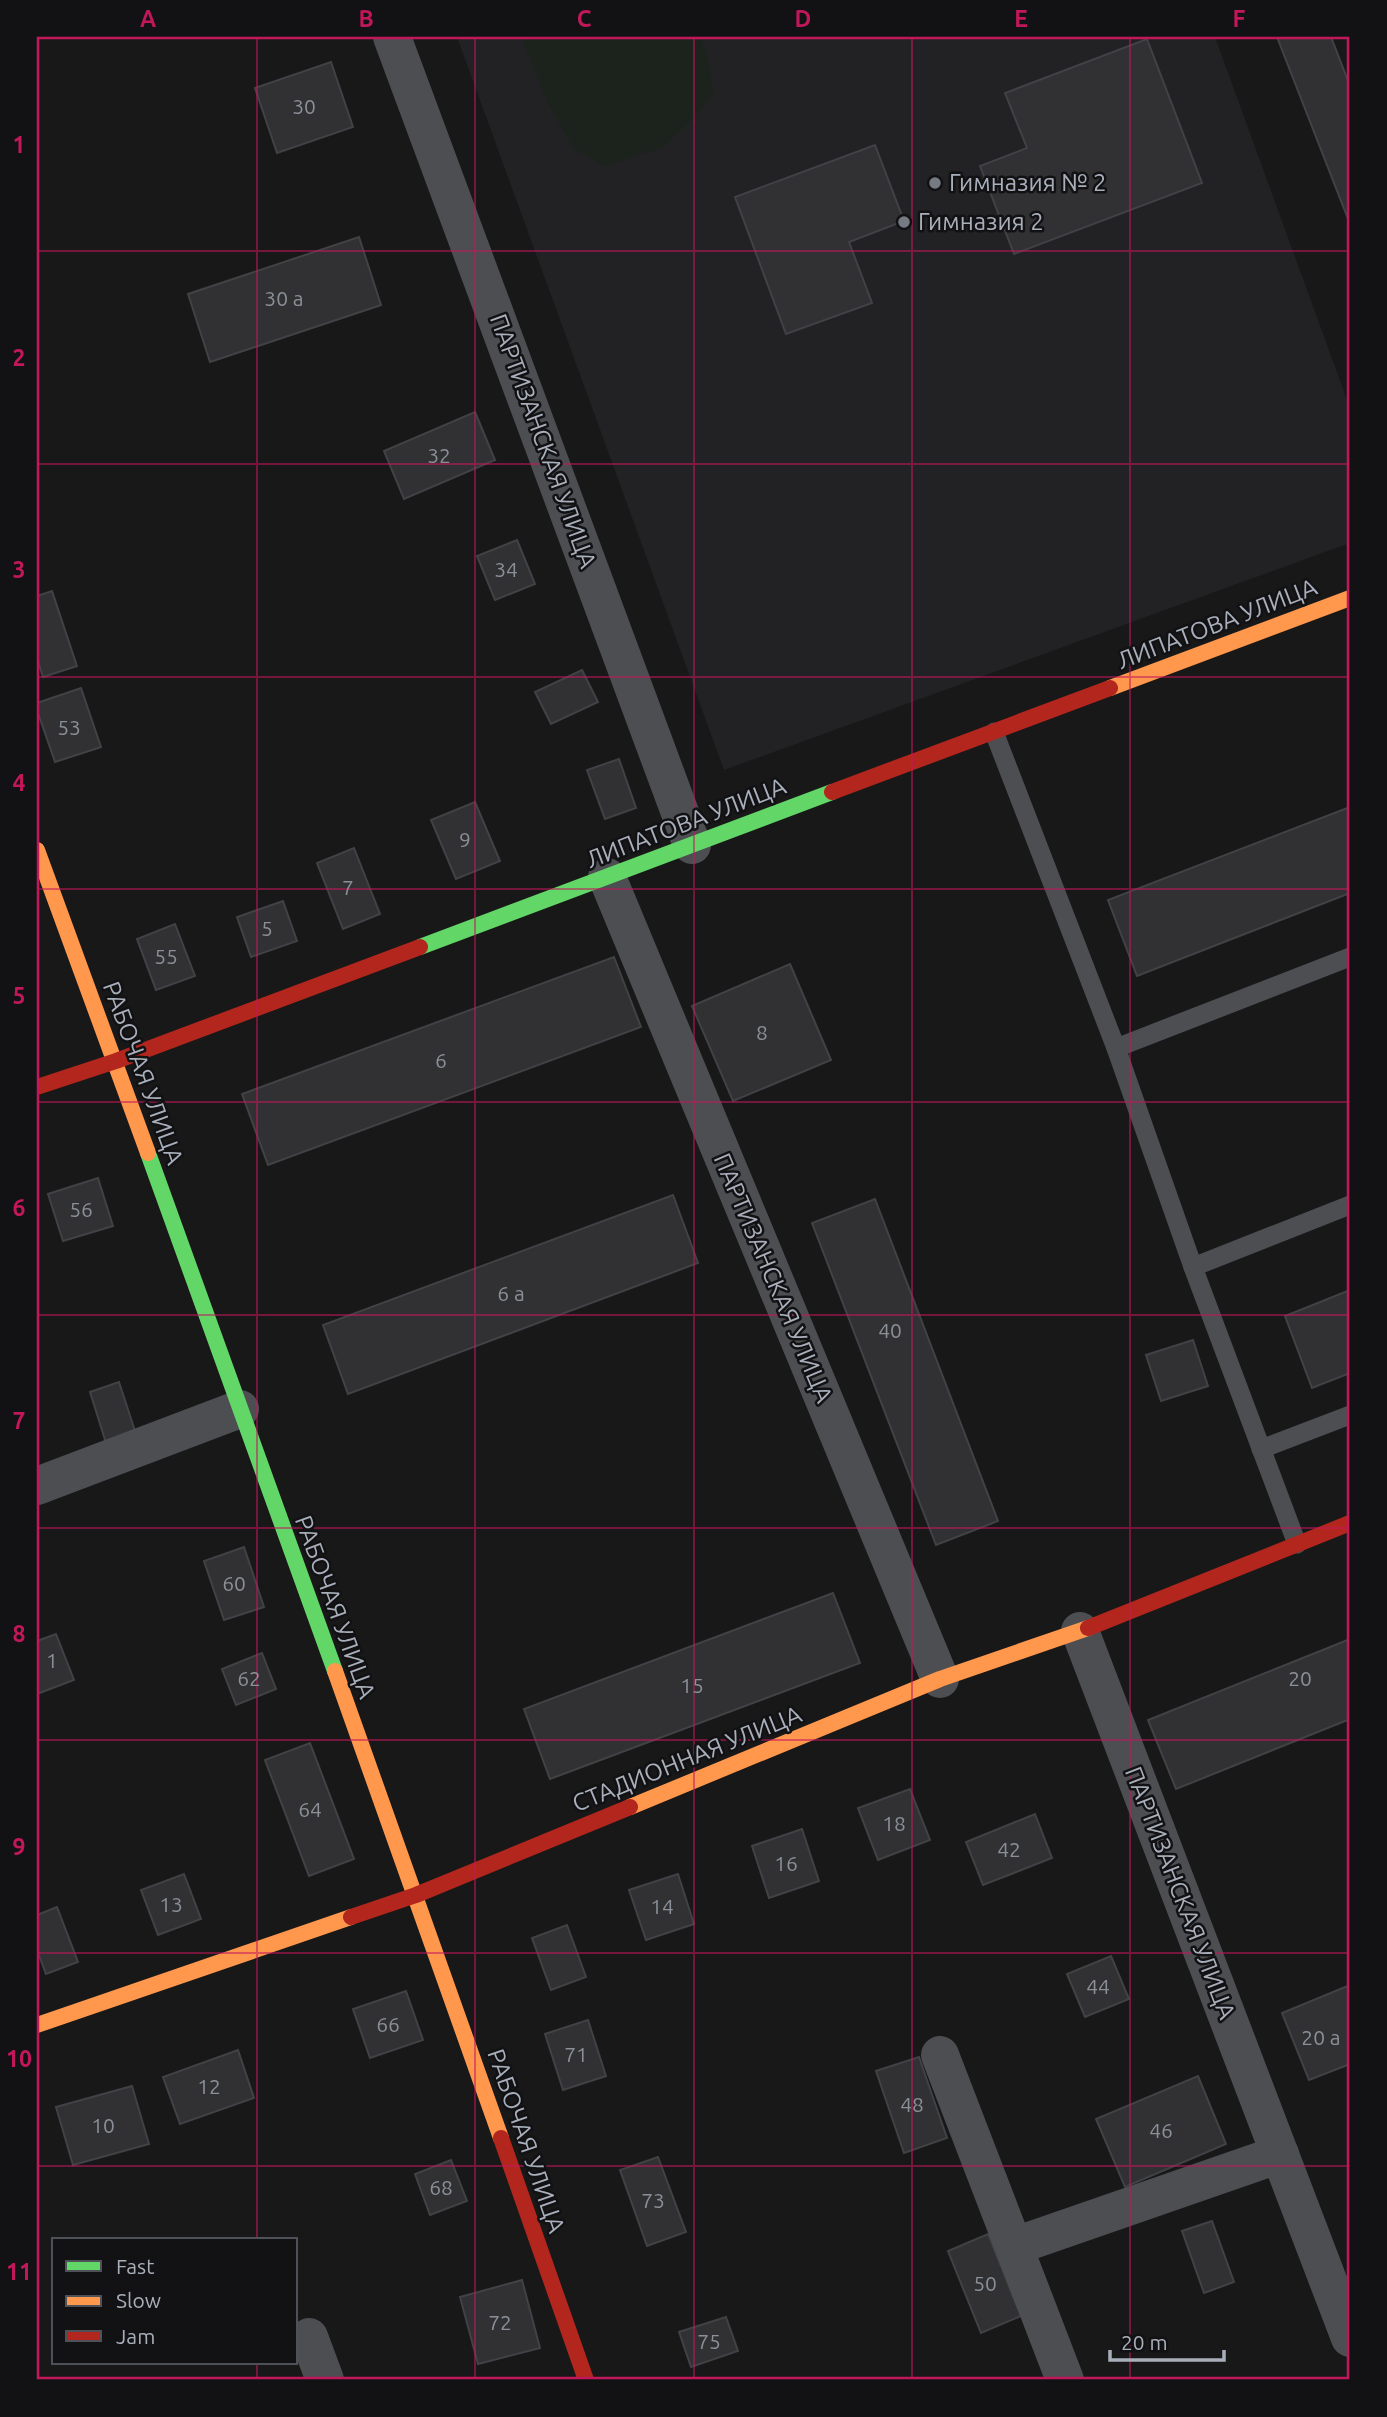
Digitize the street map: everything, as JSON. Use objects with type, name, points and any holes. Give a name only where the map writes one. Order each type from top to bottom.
[{"type":"street","name":"ПАРТИЗАНСКАЯ УЛИЦА","points":[[392,37],[692,845]]},
{"type":"street","name":"ЛИПАТОВА УЛИЦА","points":[[37,1087],[116,1061],[1350,598]]},
{"type":"street","name":"РАБОЧАЯ УЛИЦА","points":[[37,850],[116,1061],[416,1895],[586,2380]]},
{"type":"street","name":"ПАРТИЗАНСКАЯ УЛИЦА","points":[[607,877],[940,1679]]},
{"type":"street","points":[[37,1486],[240,1409]]},
{"type":"street","name":"СТАДИОННАЯ УЛИЦА","points":[[37,2025],[416,1895],[940,1679],[1080,1631],[1350,1523]]},
{"type":"street","name":"ПАРТИЗАНСКАЯ УЛИЦА","points":[[1080,1631],[1350,2338]]},
{"type":"street","points":[[940,2054],[1065,2380]]},
{"type":"street","points":[[1015,2246],[1280,2154]]},
{"type":"street","points":[[310,2337],[325,2380]]},
{"type":"lane","points":[[994,732],[1116,1048],[1193,1267],[1297,1544]]},
{"type":"lane","points":[[1116,1048],[1350,957]]},
{"type":"lane","points":[[1193,1267],[1350,1205]]},
{"type":"lane","points":[[1261,1449],[1350,1415]]},
{"type":"shaded area","name":"Гимназия 2","points":[[457,37],[1215,37],[1350,408],[1350,543],[724,770]]},
{"type":"shaded area","points":[[521,37],[700,37],[707,54],[714,94],[664,147],[605,166],[574,149],[548,104]]},
{"type":"building","points":[[1277,37],[1331,37],[1350,86],[1350,224]]},
{"type":"building","points":[[1147,39],[1202,183],[1014,254],[980,166],[1027,148],[1005,93]]},
{"type":"building","points":[[331,62],[353,127],[277,153],[255,88]]},
{"type":"building","points":[[875,145],[904,221],[849,242],[872,303],[786,334],[735,197]]},
{"type":"building","points":[[359,237],[381,305],[210,362],[188,294]]},
{"type":"building","points":[[475,412],[495,460],[404,499],[384,451]]},
{"type":"building","points":[[517,540],[535,584],[495,600],[477,556]]},
{"type":"building","points":[[52,591],[77,666],[43,677],[37,658],[37,596]]},
{"type":"building","points":[[582,670],[598,702],[551,724],[535,692]]},
{"type":"building","points":[[81,688],[101,747],[55,762],[37,703]]},
{"type":"building","points":[[619,759],[636,808],[605,819],[587,770]]},
{"type":"building","points":[[475,802],[500,861],[456,879],[431,820]]},
{"type":"building","points":[[1350,807],[1350,893],[1137,976],[1108,900]]},
{"type":"building","points":[[354,848],[380,914],[343,929],[317,863]]},
{"type":"building","points":[[283,901],[297,941],[251,957],[237,917]]},
{"type":"building","points":[[175,924],[195,976],[156,990],[137,939]]},
{"type":"building","points":[[614,957],[641,1027],[268,1165],[242,1094]]},
{"type":"building","points":[[790,964],[831,1060],[733,1101],[692,1006]]},
{"type":"building","points":[[98,1178],[113,1226],[63,1241],[48,1194]]},
{"type":"building","points":[[673,1195],[698,1263],[348,1394],[323,1325]]},
{"type":"building","points":[[875,1199],[998,1521],[936,1545],[812,1223]]},
{"type":"building","points":[[1350,1290],[1350,1373],[1312,1388],[1285,1316]]},
{"type":"building","points":[[1193,1340],[1208,1386],[1161,1401],[1146,1355]]},
{"type":"building","points":[[119,1382],[136,1434],[106,1443],[90,1392]]},
{"type":"building","points":[[244,1547],[264,1607],[224,1620],[204,1561]]},
{"type":"building","points":[[833,1593],[860,1663],[550,1779],[524,1709]]},
{"type":"building","points":[[56,1634],[74,1680],[37,1694],[37,1641]]},
{"type":"building","points":[[1350,1639],[1350,1719],[1176,1789],[1148,1720]]},
{"type":"building","points":[[262,1653],[276,1689],[236,1705],[222,1669]]},
{"type":"building","points":[[310,1743],[354,1859],[309,1876],[265,1760]]},
{"type":"building","points":[[910,1789],[930,1840],[878,1860],[858,1808]]},
{"type":"building","points":[[1035,1814],[1052,1858],[983,1885],[966,1842]]},
{"type":"building","points":[[802,1829],[819,1881],[769,1898],[752,1846]]},
{"type":"building","points":[[184,1874],[201,1919],[158,1935],[141,1890]]},
{"type":"building","points":[[678,1874],[694,1924],[646,1940],[629,1890]]},
{"type":"building","points":[[57,1907],[78,1962],[46,1974],[37,1950],[37,1915]]},
{"type":"building","points":[[567,1925],[586,1977],[551,1990],[532,1938]]},
{"type":"building","points":[[1111,1956],[1129,1999],[1085,2017],[1067,1974]]},
{"type":"building","points":[[1350,1985],[1350,2064],[1309,2080],[1282,2013]]},
{"type":"building","points":[[406,1991],[423,2040],[370,2058],[353,2009]]},
{"type":"building","points":[[588,2020],[606,2076],[563,2090],[545,2034]]},
{"type":"building","points":[[238,2050],[254,2098],[180,2124],[163,2077]]},
{"type":"building","points":[[919,2057],[947,2138],[904,2153],[876,2071]]},
{"type":"building","points":[[1198,2076],[1226,2144],[1125,2187],[1096,2119]]},
{"type":"building","points":[[132,2086],[149,2144],[73,2165],[56,2107]]},
{"type":"building","points":[[658,2157],[686,2232],[647,2246],[620,2170]]},
{"type":"building","points":[[451,2160],[467,2201],[430,2215],[415,2174]]},
{"type":"building","points":[[1212,2221],[1234,2282],[1204,2293],[1182,2231]]},
{"type":"building","points":[[988,2234],[1021,2316],[981,2333],[948,2251]]},
{"type":"building","points":[[522,2280],[540,2348],[478,2364],[460,2297]]},
{"type":"building","points":[[726,2317],[738,2351],[691,2367],[679,2332]]},
{"type":"traffic: fast","points":[[420,947],[832,792]]},
{"type":"traffic: fast","points":[[148,1153],[335,1671]]},
{"type":"traffic: slow","points":[[1110,688],[1350,598]]},
{"type":"traffic: slow","points":[[37,850],[148,1153]]},
{"type":"traffic: slow","points":[[630,1807],[940,1679],[1088,1628]]},
{"type":"traffic: slow","points":[[335,1671],[501,2138]]},
{"type":"traffic: slow","points":[[37,2025],[351,1917]]},
{"type":"traffic: jam","points":[[832,792],[1110,688]]},
{"type":"traffic: jam","points":[[37,1087],[116,1061],[420,947]]},
{"type":"traffic: jam","points":[[1088,1628],[1350,1523]]},
{"type":"traffic: jam","points":[[351,1917],[416,1895],[630,1807]]},
{"type":"traffic: jam","points":[[501,2138],[586,2380]]},
{"type":"place","name":"Гимназия № 2","points":[[935,183]]},
{"type":"place","name":"Гимназия 2","points":[[904,222]]}]
